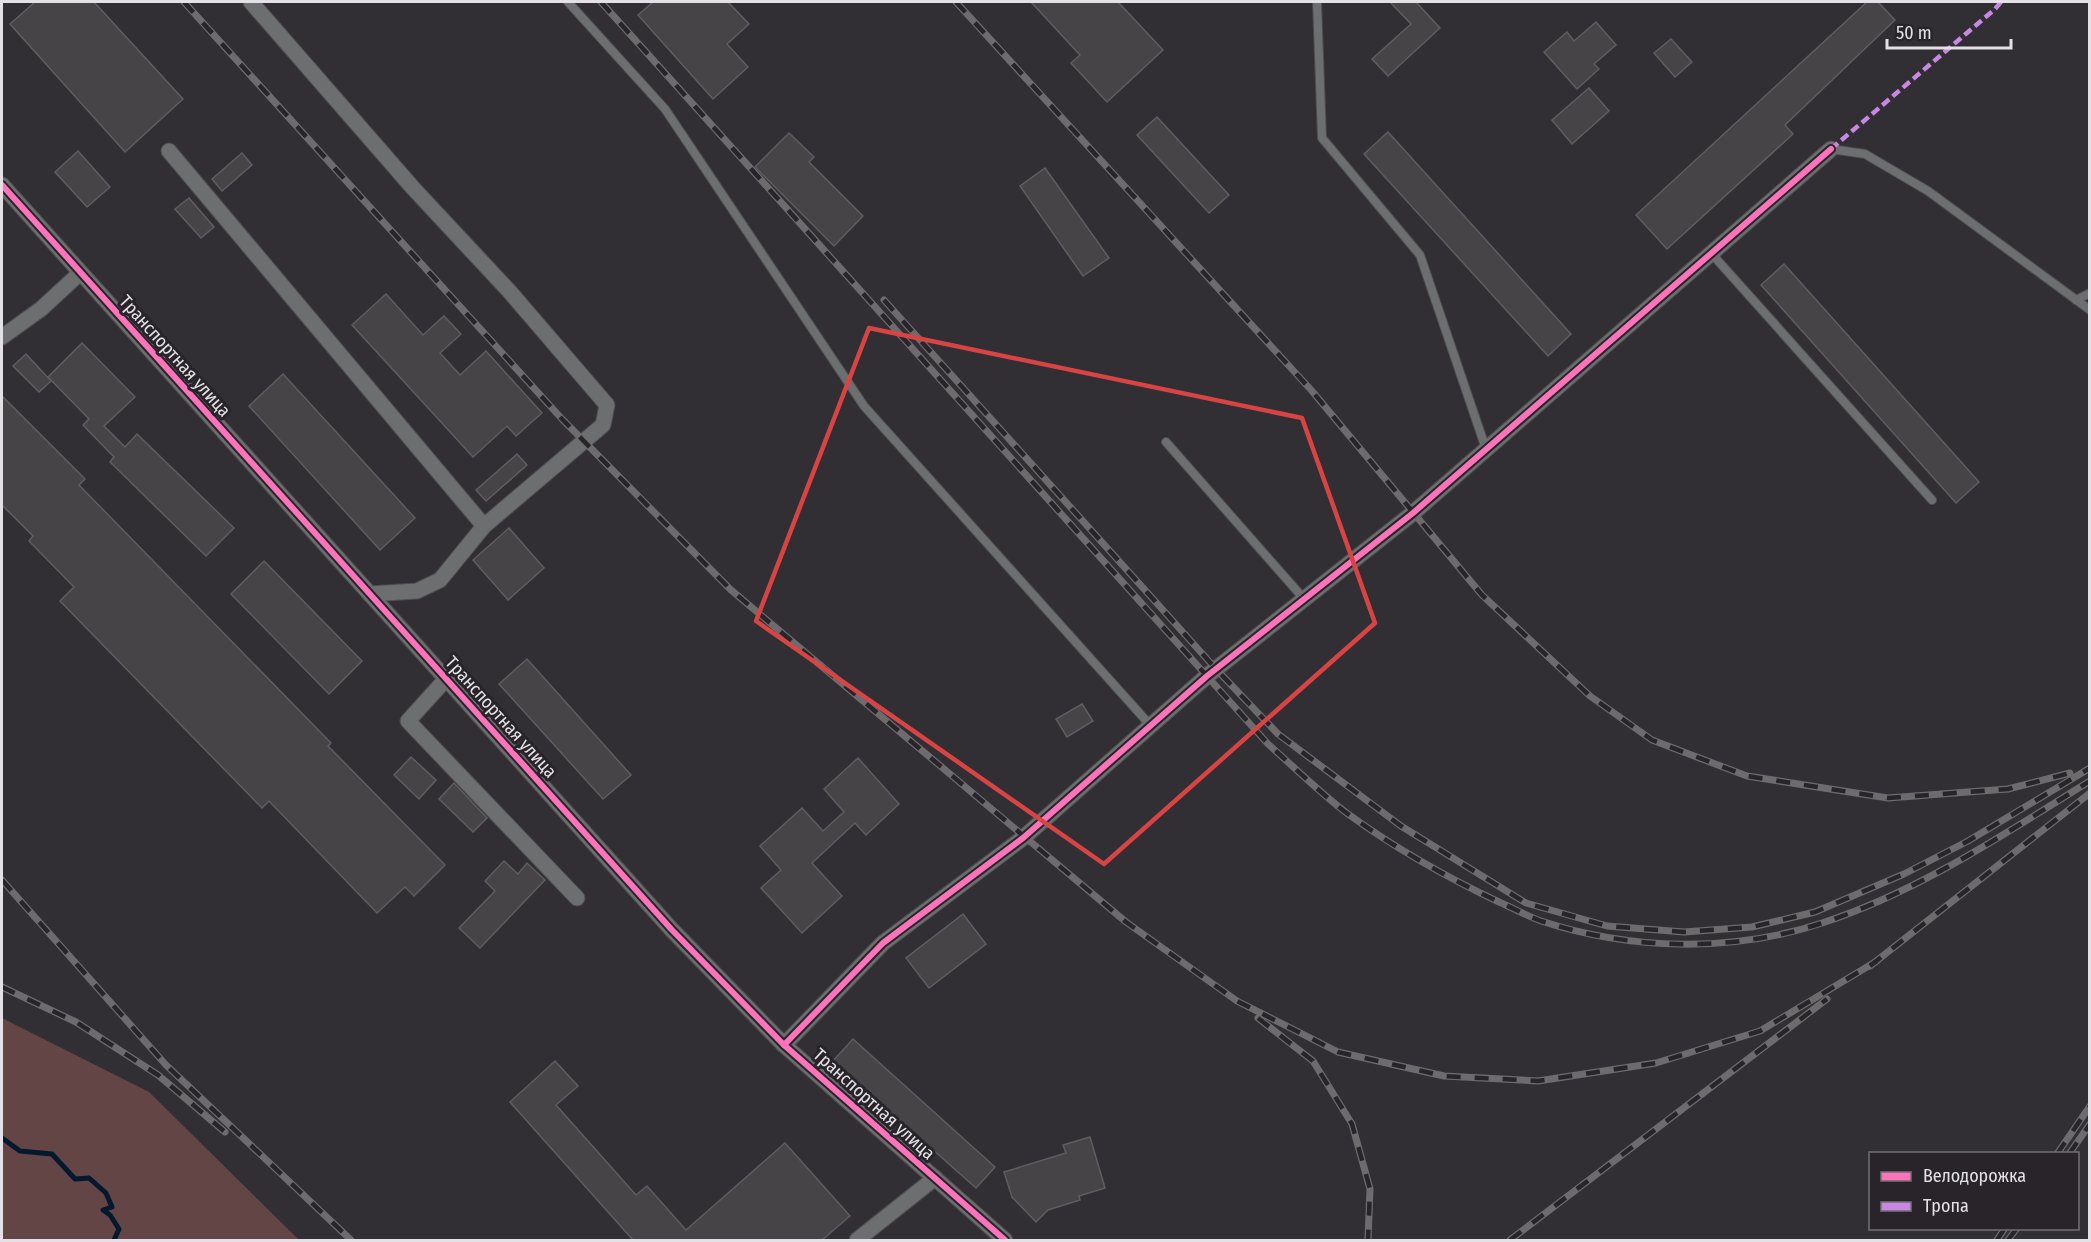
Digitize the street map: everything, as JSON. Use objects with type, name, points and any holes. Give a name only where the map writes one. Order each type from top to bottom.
[{"type":"street","points":[[251,2],[413,188],[510,292],[607,405],[603,424],[484,526],[440,580],[417,591],[370,594]]},
{"type":"street","points":[[784,1045],[883,943],[1023,838],[1207,676],[1413,513],[1831,149]]},
{"type":"street","points":[[169,151],[484,526]]},
{"type":"street","name":"Транспортная улица","points":[[2,185],[672,930],[784,1045],[1005,1240]]},
{"type":"street","points":[[2,337],[41,309],[80,273]]},
{"type":"street","points":[[446,679],[408,721],[577,898]]},
{"type":"street","points":[[857,1240],[935,1178]]},
{"type":"lane","points":[[568,2],[665,109],[864,406],[1151,726]]},
{"type":"lane","points":[[1317,2],[1322,138],[1420,255],[1486,449]]},
{"type":"lane","points":[[1831,149],[1865,154],[1928,191],[2090,310]]},
{"type":"lane","points":[[1711,253],[1932,500]]},
{"type":"lane","points":[[2076,300],[2090,293]]},
{"type":"lane","points":[[1166,442],[1305,600]]},
{"type":"highlighted area","points":[[869,328],[1302,418],[1375,623],[1104,864],[756,621]]},
{"type":"shaded area","points":[[2,1018],[149,1092],[299,1240],[2,1240]]},
{"type":"building","points":[[35,2],[94,2],[183,99],[125,152],[10,24]]},
{"type":"building","points":[[653,2],[728,2],[749,24],[727,44],[748,67],[713,99],[638,15]]},
{"type":"building","points":[[1031,2],[1118,2],[1163,50],[1107,102],[1071,63],[1080,55]]},
{"type":"building","points":[[1390,2],[1416,2],[1440,28],[1388,76],[1372,59],[1411,24]]},
{"type":"building","points":[[1867,2],[1878,2],[1895,20],[1785,125],[1793,134],[1667,249],[1636,215]]},
{"type":"building","points":[[1596,22],[1616,45],[1594,64],[1599,69],[1577,89],[1544,52],[1567,32],[1574,41]]},
{"type":"building","points":[[1671,39],[1692,62],[1675,77],[1654,53]]},
{"type":"building","points":[[1589,88],[1609,111],[1572,144],[1552,120]]},
{"type":"building","points":[[1157,117],[1229,195],[1209,213],[1137,135]]},
{"type":"building","points":[[1388,132],[1571,334],[1548,356],[1364,154]]},
{"type":"building","points":[[789,133],[814,157],[809,162],[863,216],[834,246],[755,167]]},
{"type":"building","points":[[78,151],[110,187],[87,207],[55,172]]},
{"type":"building","points":[[242,153],[252,165],[222,191],[212,179]]},
{"type":"building","points":[[1045,168],[1109,258],[1083,276],[1020,186]]},
{"type":"building","points":[[189,198],[214,227],[201,238],[175,209]]},
{"type":"building","points":[[1784,264],[1979,482],[1956,503],[1761,285]]},
{"type":"building","points":[[386,294],[423,335],[444,316],[461,334],[440,353],[460,375],[486,351],[542,413],[516,436],[507,426],[473,457],[352,325]]},
{"type":"building","points":[[82,343],[135,397],[104,426],[125,447],[137,434],[234,528],[206,556],[110,462],[114,457],[83,425],[89,419],[48,377]]},
{"type":"building","points":[[26,354],[51,381],[39,392],[13,366]]},
{"type":"building","points":[[283,374],[415,518],[380,550],[249,406]]},
{"type":"building","points":[[2,396],[85,479],[79,485],[331,743],[328,746],[445,865],[414,896],[405,887],[377,913],[269,801],[262,808],[60,601],[74,587],[29,541],[33,536],[2,505]]},
{"type":"building","points":[[517,454],[527,465],[486,501],[476,490]]},
{"type":"building","points":[[509,528],[544,568],[508,600],[473,560]]},
{"type":"building","points":[[264,561],[362,661],[329,694],[231,594]]},
{"type":"building","points":[[527,659],[631,775],[603,799],[499,684]]},
{"type":"building","points":[[1082,704],[1093,721],[1067,737],[1056,719]]},
{"type":"building","points":[[411,757],[436,780],[419,799],[394,775]]},
{"type":"building","points":[[858,758],[899,804],[866,835],[855,823],[812,863],[842,896],[802,933],[761,888],[781,870],[760,846],[802,808],[823,831],[844,812],[824,789]]},
{"type":"building","points":[[454,783],[487,818],[473,832],[439,799]]},
{"type":"building","points":[[504,861],[518,874],[527,863],[545,880],[480,948],[459,928],[495,891],[485,881]]},
{"type":"building","points":[[963,914],[986,944],[929,988],[906,958]]},
{"type":"building","points":[[853,1039],[995,1167],[976,1188],[833,1061]]},
{"type":"building","points":[[555,1061],[578,1086],[556,1105],[636,1195],[647,1186],[686,1230],[785,1143],[850,1216],[822,1240],[633,1240],[510,1102]]},
{"type":"building","points":[[1090,1137],[1105,1188],[1079,1196],[1080,1200],[1048,1210],[1036,1222],[1012,1197],[1004,1172],[1066,1153],[1063,1145]]},
{"type":"waterway","points":[[2,1138],[20,1151],[52,1154],[75,1179],[89,1178],[106,1193],[112,1207],[103,1210],[110,1215],[119,1229],[114,1240]]},
{"type":"railway","points":[[184,2],[562,419],[731,590],[1126,922],[1237,1001],[1338,1052],[1444,1076],[1538,1081],[1656,1063],[1760,1031],[1877,961]]},
{"type":"railway","points":[[601,2],[1268,744],[1317,789],[1366,827],[1460,882],[1530,917],[1575,931],[1610,938],[1681,944],[1753,939],[1788,933],[1822,923],[1892,895],[1960,860],[2090,781]]},
{"type":"railway","points":[[956,2],[1312,391],[1482,595],[1590,696],[1652,740],[1747,776],[1888,798],[2008,789],[2070,773]]},
{"type":"railway","points":[[884,300],[1216,669],[1278,734],[1401,826],[1526,903],[1607,926],[1684,932],[1752,927],[1815,912],[1904,874],[1968,841],[2090,768]]},
{"type":"railway","points":[[1870,966],[2090,793]]},
{"type":"railway","points":[[2,880],[166,1065],[351,1240]]},
{"type":"railway","points":[[2,987],[76,1022],[158,1075],[225,1132]]},
{"type":"railway","points":[[1510,1240],[1827,999]]},
{"type":"railway","points":[[1258,1018],[1313,1061],[1352,1124],[1370,1189],[1368,1240]]},
{"type":"railway","points":[[2058,1152],[2090,1106]]},
{"type":"railway","points":[[2070,1152],[2090,1124]]},
{"type":"railway","points":[[1997,1240],[2004,1230]]},
{"type":"railway","points":[[2008,1240],[2016,1230]]},
{"type":"marked path","points":[[1831,149],[2001,2]]},
{"type":"cycle path","points":[[784,1045],[883,943],[1023,838],[1207,676],[1413,513],[1831,149]]},
{"type":"cycle path","points":[[2,185],[672,930],[784,1045],[1005,1240]]}]
